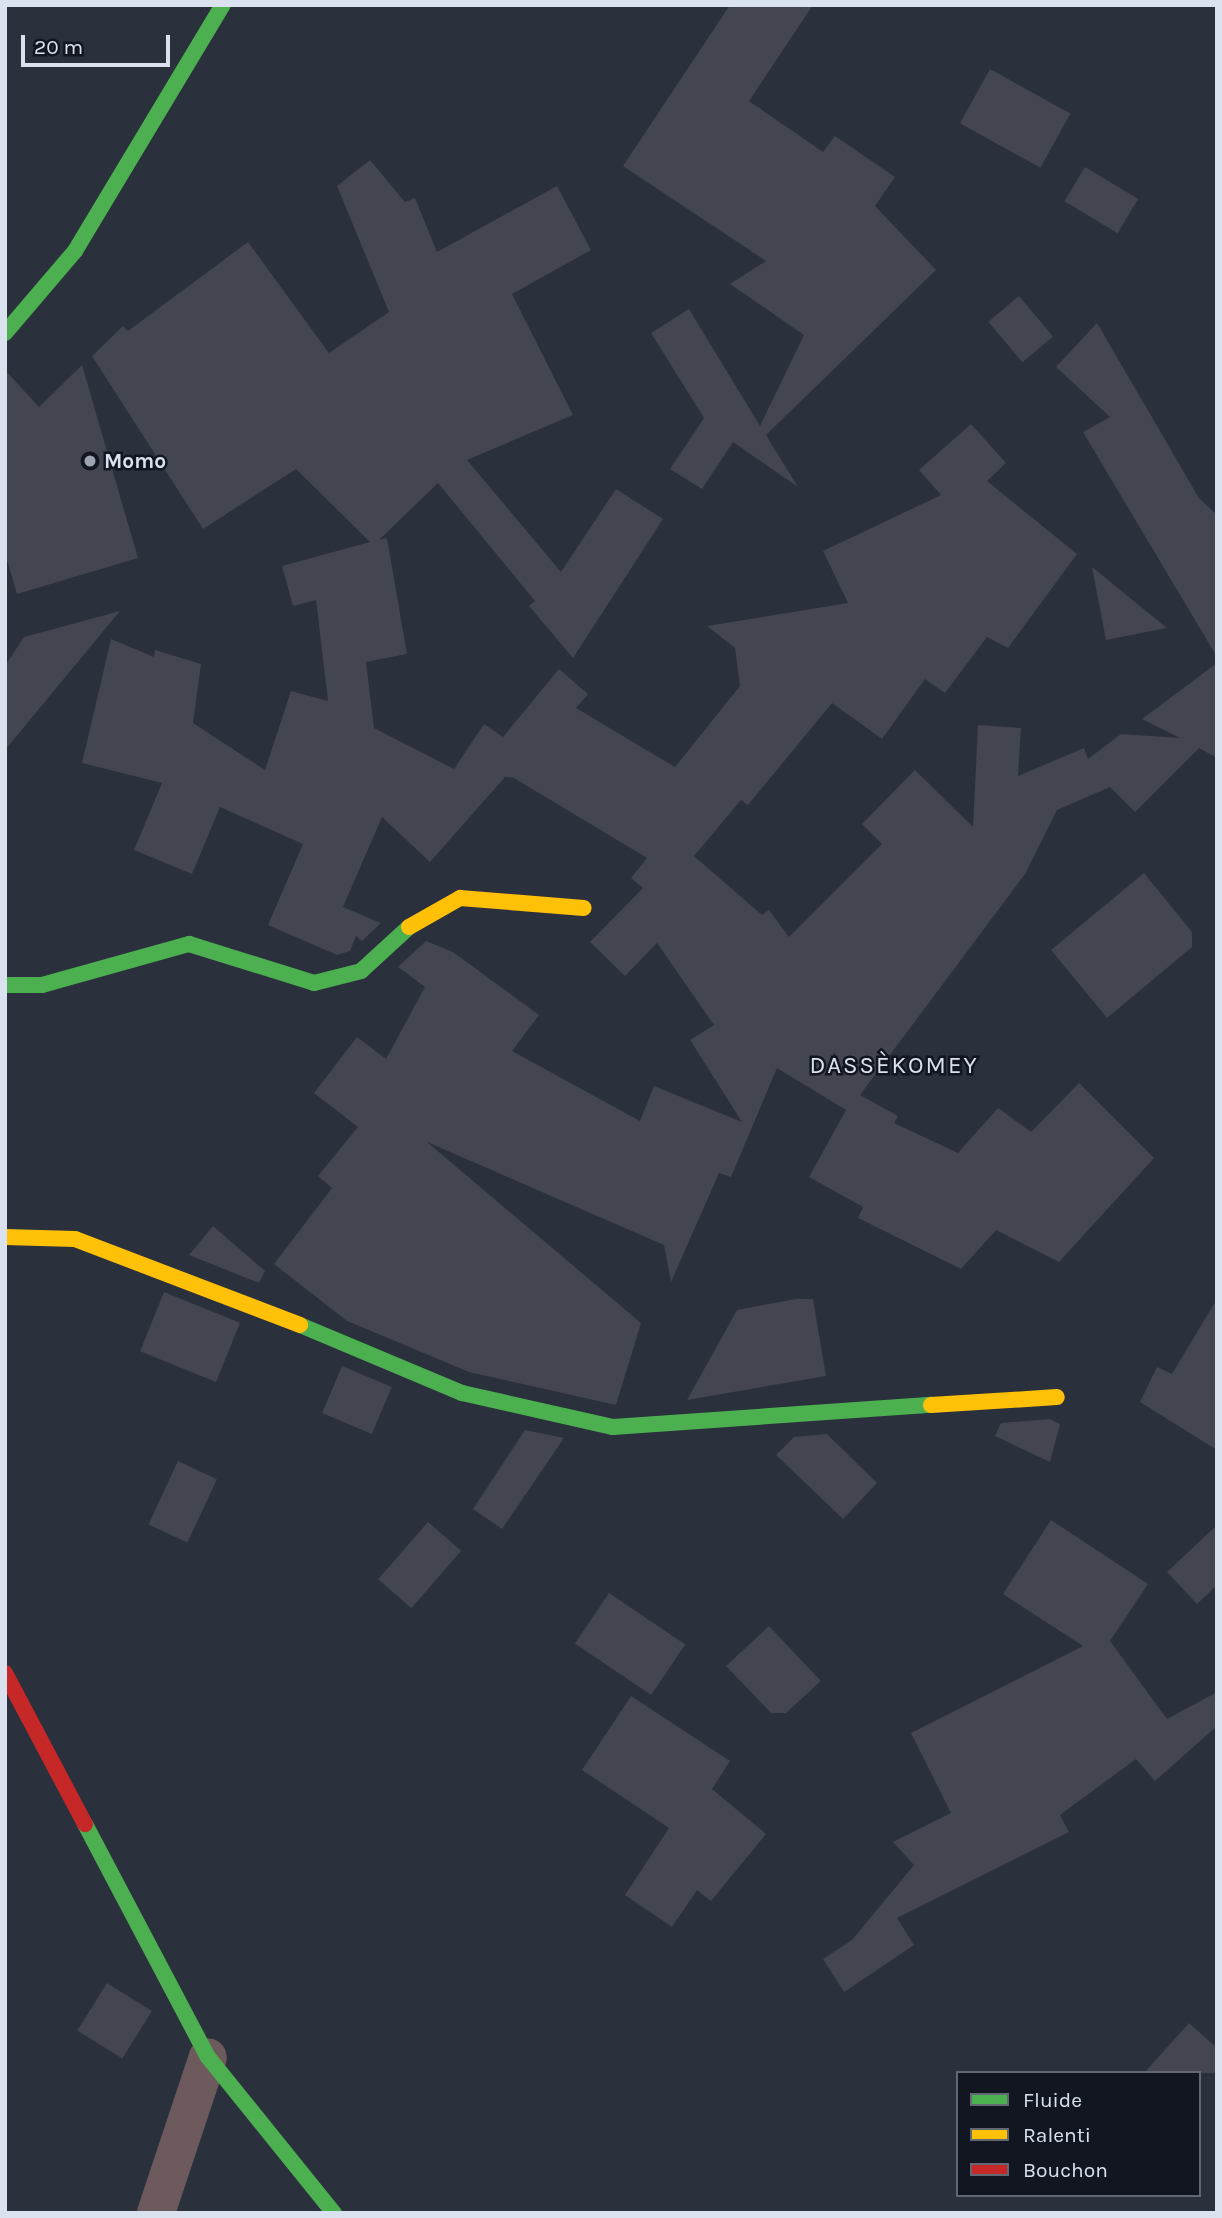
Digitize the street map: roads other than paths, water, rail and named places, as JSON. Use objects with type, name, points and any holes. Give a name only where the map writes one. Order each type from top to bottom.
[{"type":"street","points":[[5,333],[75,251],[223,5]]},
{"type":"street","points":[[5,985],[42,985],[189,944],[314,983],[361,971],[423,914],[460,898],[584,908]]},
{"type":"street","points":[[5,1237],[75,1239],[192,1279],[462,1393],[613,1427],[1057,1396]]},
{"type":"street","points":[[5,1673],[208,2057],[334,2213]]},
{"type":"street","points":[[156,2213],[208,2057]]},
{"type":"place","name":"Momo","points":[[90,461]]},
{"type":"district","name":"DASSÈKOMEY","points":[[894,1066]]}]
